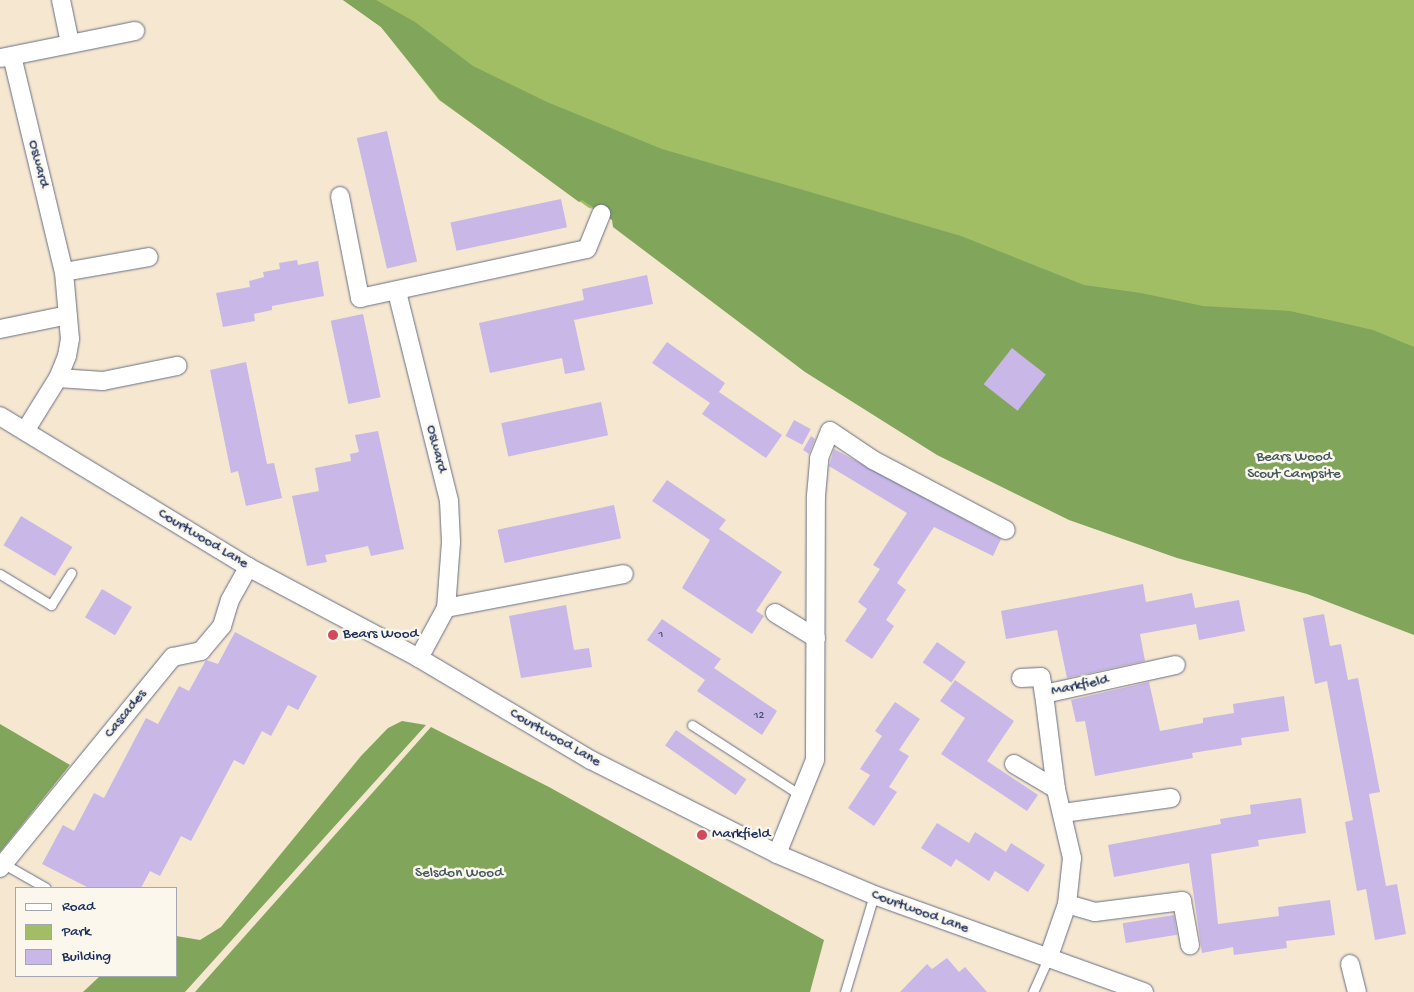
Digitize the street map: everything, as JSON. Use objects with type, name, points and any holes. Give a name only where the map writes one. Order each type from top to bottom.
[{"type":"street","points":[[61,0],[70,43]]},
{"type":"street","name":"Osward","points":[[25,431],[58,378],[67,356],[68,315],[64,272],[6,57],[136,31]]},
{"type":"street","points":[[340,196],[360,298],[397,292],[587,249],[601,214]]},
{"type":"street","points":[[64,272],[149,257]]},
{"type":"street","name":"Osward","points":[[397,292],[448,501],[451,542],[446,608],[419,658]]},
{"type":"street","points":[[0,329],[68,315]]},
{"type":"street","points":[[58,378],[103,381],[177,366]]},
{"type":"street","name":"Courtwood Lane","points":[[0,416],[248,567],[419,658],[591,760],[777,854],[874,895],[1144,992]]},
{"type":"street","points":[[777,854],[815,760],[819,458],[830,430],[873,460],[1006,530]]},
{"type":"street","name":"Cascades","points":[[2,866],[173,657],[200,651],[222,626],[230,600],[248,567]]},
{"type":"street","points":[[446,608],[624,574]]},
{"type":"street","points":[[775,613],[816,638]]},
{"type":"street","name":"Markfield","points":[[1048,959],[1067,904],[1072,858],[1063,813],[1056,790],[1044,694],[1176,665]]},
{"type":"street","points":[[1021,678],[1041,677],[1044,694]]},
{"type":"street","points":[[1014,764],[1056,790]]},
{"type":"street","points":[[1063,813],[1172,798]]},
{"type":"street","points":[[1067,904],[1095,912],[1182,901],[1190,945]]},
{"type":"street","points":[[1350,964],[1357,992]]},
{"type":"lane","points":[[0,574],[50,605],[71,572]]},
{"type":"lane","points":[[692,725],[800,795]]},
{"type":"lane","points":[[2,866],[44,887]]},
{"type":"lane","points":[[845,992],[874,895]]},
{"type":"lane","name":"Markfield","points":[[1034,992],[1048,959]]},
{"type":"green space","points":[[343,0],[1414,0],[1414,375],[589,208],[439,100],[381,27]]},
{"type":"green space","name":"Bears Wood Scout Campsite","points":[[343,0],[376,0],[415,22],[473,66],[547,102],[662,149],[961,236],[1084,285],[1141,293],[1203,306],[1290,311],[1373,330],[1414,347],[1414,635],[1307,594],[1177,558],[1069,520],[937,455],[805,372],[613,227],[612,220],[582,200],[579,202],[440,100],[381,27]]},
{"type":"green space","points":[[402,721],[426,725],[185,992],[83,992],[99,977],[178,977],[178,936],[200,940],[221,927],[361,756],[388,728]]},
{"type":"green space","points":[[0,724],[70,765],[0,852]]},
{"type":"green space","name":"Selsdon Wood","points":[[431,727],[549,787],[824,940],[810,992],[195,992]]},
{"type":"building","points":[[387,131],[417,262],[387,269],[357,138]]},
{"type":"building","points":[[561,199],[567,227],[456,251],[450,222]]},
{"type":"building","points":[[297,260],[298,265],[318,261],[324,296],[272,306],[272,310],[254,314],[255,321],[223,327],[216,293],[250,287],[249,281],[264,277],[263,272],[280,269],[279,263]]},
{"type":"building","points":[[647,275],[653,304],[574,320],[585,370],[565,374],[562,358],[490,373],[479,323],[584,300],[582,289]]},
{"type":"building","points":[[363,314],[381,397],[348,404],[331,321]]},
{"type":"building","points":[[667,342],[725,383],[719,392],[782,435],[766,458],[702,414],[710,403],[652,363]]},
{"type":"building","points":[[1012,348],[1046,374],[1018,411],[984,384]]},
{"type":"building","points":[[246,362],[267,464],[274,463],[282,498],[246,506],[238,471],[231,473],[210,370]]},
{"type":"building","points":[[601,402],[608,435],[508,456],[501,423]]},
{"type":"building","points":[[794,420],[811,429],[802,445],[786,436]]},
{"type":"building","points":[[378,431],[404,549],[371,556],[368,546],[325,555],[327,562],[307,566],[292,496],[319,491],[315,468],[351,461],[350,454],[359,452],[355,435]]},
{"type":"building","points":[[811,436],[815,439],[809,454],[803,450]]},
{"type":"building","points":[[834,449],[1001,539],[993,556],[934,527],[897,583],[906,590],[886,620],[894,626],[872,659],[845,641],[867,609],[858,602],[880,569],[873,565],[907,513],[829,466]]},
{"type":"building","points":[[667,480],[726,520],[719,529],[782,572],[756,611],[764,616],[752,634],[682,588],[710,540],[652,501]]},
{"type":"building","points":[[614,505],[621,538],[505,563],[498,530]]},
{"type":"building","points":[[21,516],[72,547],[55,576],[3,545]]},
{"type":"building","points":[[1143,584],[1146,602],[1192,593],[1195,608],[1239,600],[1245,631],[1199,640],[1196,624],[1140,634],[1145,661],[1067,678],[1057,630],[1006,639],[1001,611]]},
{"type":"building","points":[[102,589],[132,607],[115,635],[85,617]]},
{"type":"building","points":[[566,605],[574,650],[589,648],[592,667],[521,678],[509,616]]},
{"type":"building","points":[[1324,614],[1330,646],[1341,644],[1348,680],[1358,678],[1380,792],[1369,794],[1386,886],[1397,884],[1406,934],[1375,940],[1366,889],[1357,891],[1345,822],[1353,820],[1327,681],[1315,684],[1303,618]]},
{"type":"building","points":[[662,619],[721,659],[714,668],[777,711],[762,735],[697,691],[705,680],[647,640]]},
{"type":"building","points":[[235,632],[317,676],[298,710],[288,705],[271,736],[262,731],[244,765],[234,760],[191,841],[181,836],[160,876],[150,871],[142,887],[87,887],[42,864],[63,825],[74,831],[94,793],[104,798],[146,718],[158,724],[179,686],[189,691],[206,660],[218,664]]},
{"type":"building","points":[[937,642],[966,662],[951,683],[923,662]]},
{"type":"building","points":[[955,680],[1014,721],[987,761],[1038,795],[1027,811],[941,754],[965,718],[940,701]]},
{"type":"building","points":[[1149,682],[1160,731],[1203,723],[1203,718],[1234,713],[1233,704],[1284,696],[1289,731],[1241,738],[1242,745],[1192,753],[1193,758],[1095,776],[1085,721],[1076,722],[1071,700]]},
{"type":"building","points":[[895,702],[920,719],[899,750],[909,756],[889,787],[897,792],[874,826],[848,808],[870,775],[860,769],[882,736],[875,731]]},
{"type":"building","points":[[676,730],[746,779],[736,795],[665,746]]},
{"type":"building","points":[[1301,798],[1306,833],[1258,840],[1259,846],[1211,854],[1218,924],[1279,916],[1278,907],[1330,900],[1335,935],[1286,941],[1287,948],[1234,955],[1233,947],[1202,953],[1189,863],[1114,877],[1108,845],[1221,824],[1220,819],[1251,814],[1250,805]]},
{"type":"building","points":[[937,823],[969,843],[975,832],[1006,852],[1011,843],[1045,865],[1028,892],[995,871],[989,881],[956,859],[951,867],[921,848]]},
{"type":"building","points":[[1174,915],[1177,935],[1126,943],[1123,923]]},
{"type":"building","points":[[947,958],[959,972],[965,967],[987,992],[900,992],[927,964],[932,969]]},
{"type":"place","name":"Bears Wood","points":[[333,635]]},
{"type":"place","name":"Markfield","points":[[702,835]]}]
